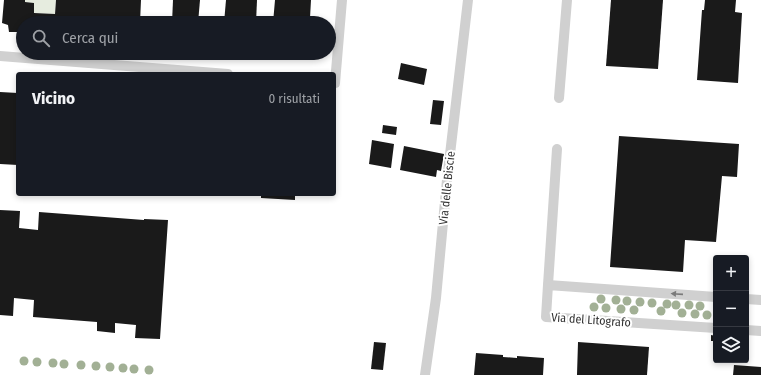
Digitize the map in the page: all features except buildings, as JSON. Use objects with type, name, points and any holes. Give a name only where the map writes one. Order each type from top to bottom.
[{"type":"street","points":[[336,72],[342,0]]},
{"type":"street","name":"Via delle Biscie","points":[[425,375],[436,298],[447,180],[468,0]]},
{"type":"street","points":[[560,98],[567,0]]},
{"type":"street","points":[[0,56],[16,57]]},
{"type":"street","points":[[51,60],[203,72]]},
{"type":"street","points":[[557,149],[548,285],[713,297]]},
{"type":"street","name":"Via del Litografo","points":[[548,285],[546,317],[713,328]]},
{"type":"street","points":[[749,299],[761,300]]},
{"type":"street","points":[[749,330],[761,331]]},
{"type":"shaded area","points":[[25,0],[56,0],[55,14],[34,13],[34,3],[25,2]]}]
